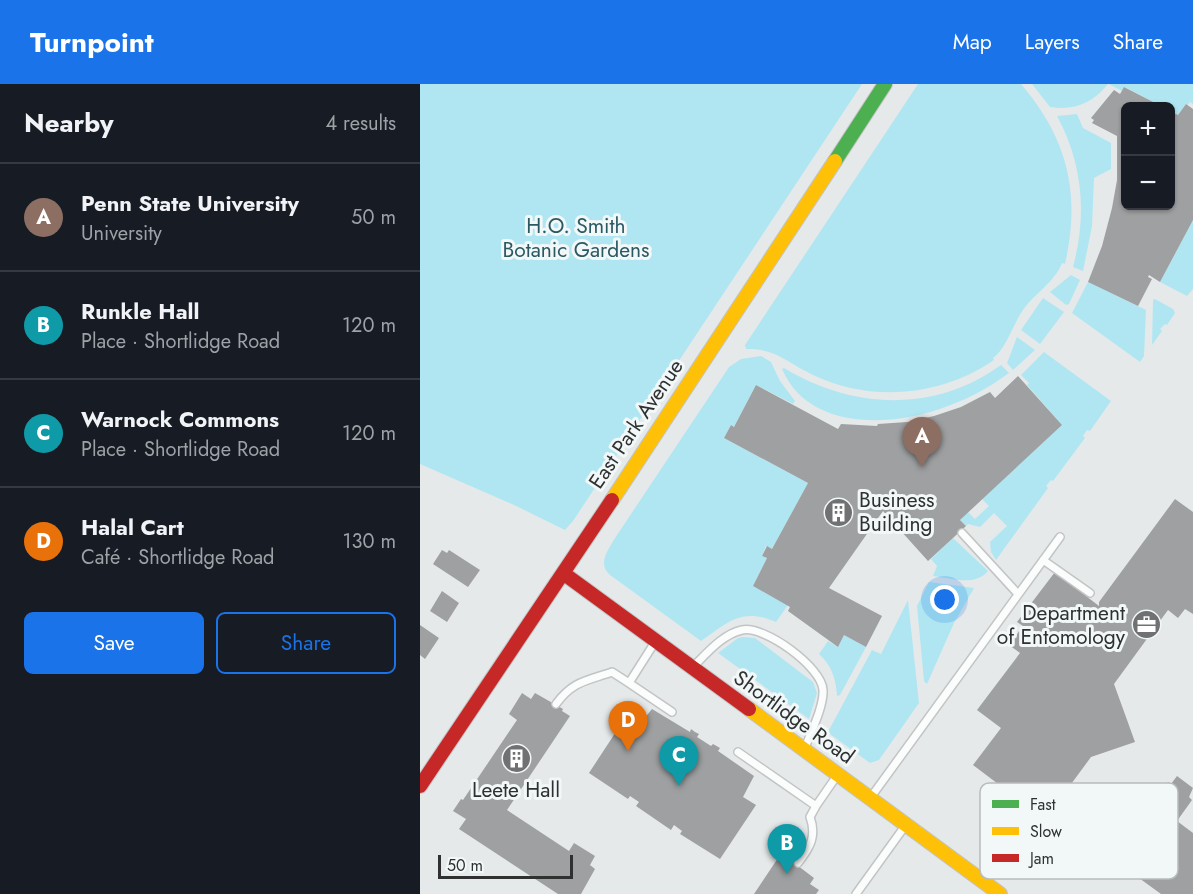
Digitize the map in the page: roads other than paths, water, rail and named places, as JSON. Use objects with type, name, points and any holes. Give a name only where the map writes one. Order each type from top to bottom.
[{"type":"main road","name":"East Park Avenue","points":[[420,786],[885,84]]},
{"type":"main road","name":"Shortlidge Road","points":[[563,573],[1000,894]]},
{"type":"lane","points":[[962,533],[1018,594]]},
{"type":"lane","points":[[870,799],[1060,537]]},
{"type":"lane","points":[[1043,560],[1090,593]]},
{"type":"lane","points":[[691,668],[714,647],[736,632],[752,629],[769,636],[815,671],[822,684],[823,697],[804,750]]},
{"type":"lane","points":[[629,683],[655,642]]},
{"type":"lane","points":[[556,704],[566,691],[576,684],[612,672],[672,712]]},
{"type":"lane","points":[[738,752],[816,807]]},
{"type":"lane","points":[[798,863],[814,834],[810,817],[838,775]]},
{"type":"lane","points":[[856,894],[906,825]]},
{"type":"place","name":"Penn State University","points":[[922,467]]},
{"type":"place","name":"Business Building","points":[[838,512]]},
{"type":"place","name":"Department of Entomology","points":[[1146,625]]},
{"type":"place","name":"Halal Cart","points":[[628,751]]},
{"type":"place","name":"Leete Hall","points":[[516,759]]},
{"type":"place","name":"Warnock Commons","points":[[679,786]]},
{"type":"place","name":"Runkle Hall","points":[[787,874]]},
{"type":"park label","name":"H.O. Smith Botanic Gardens","points":[[576,238]]}]
